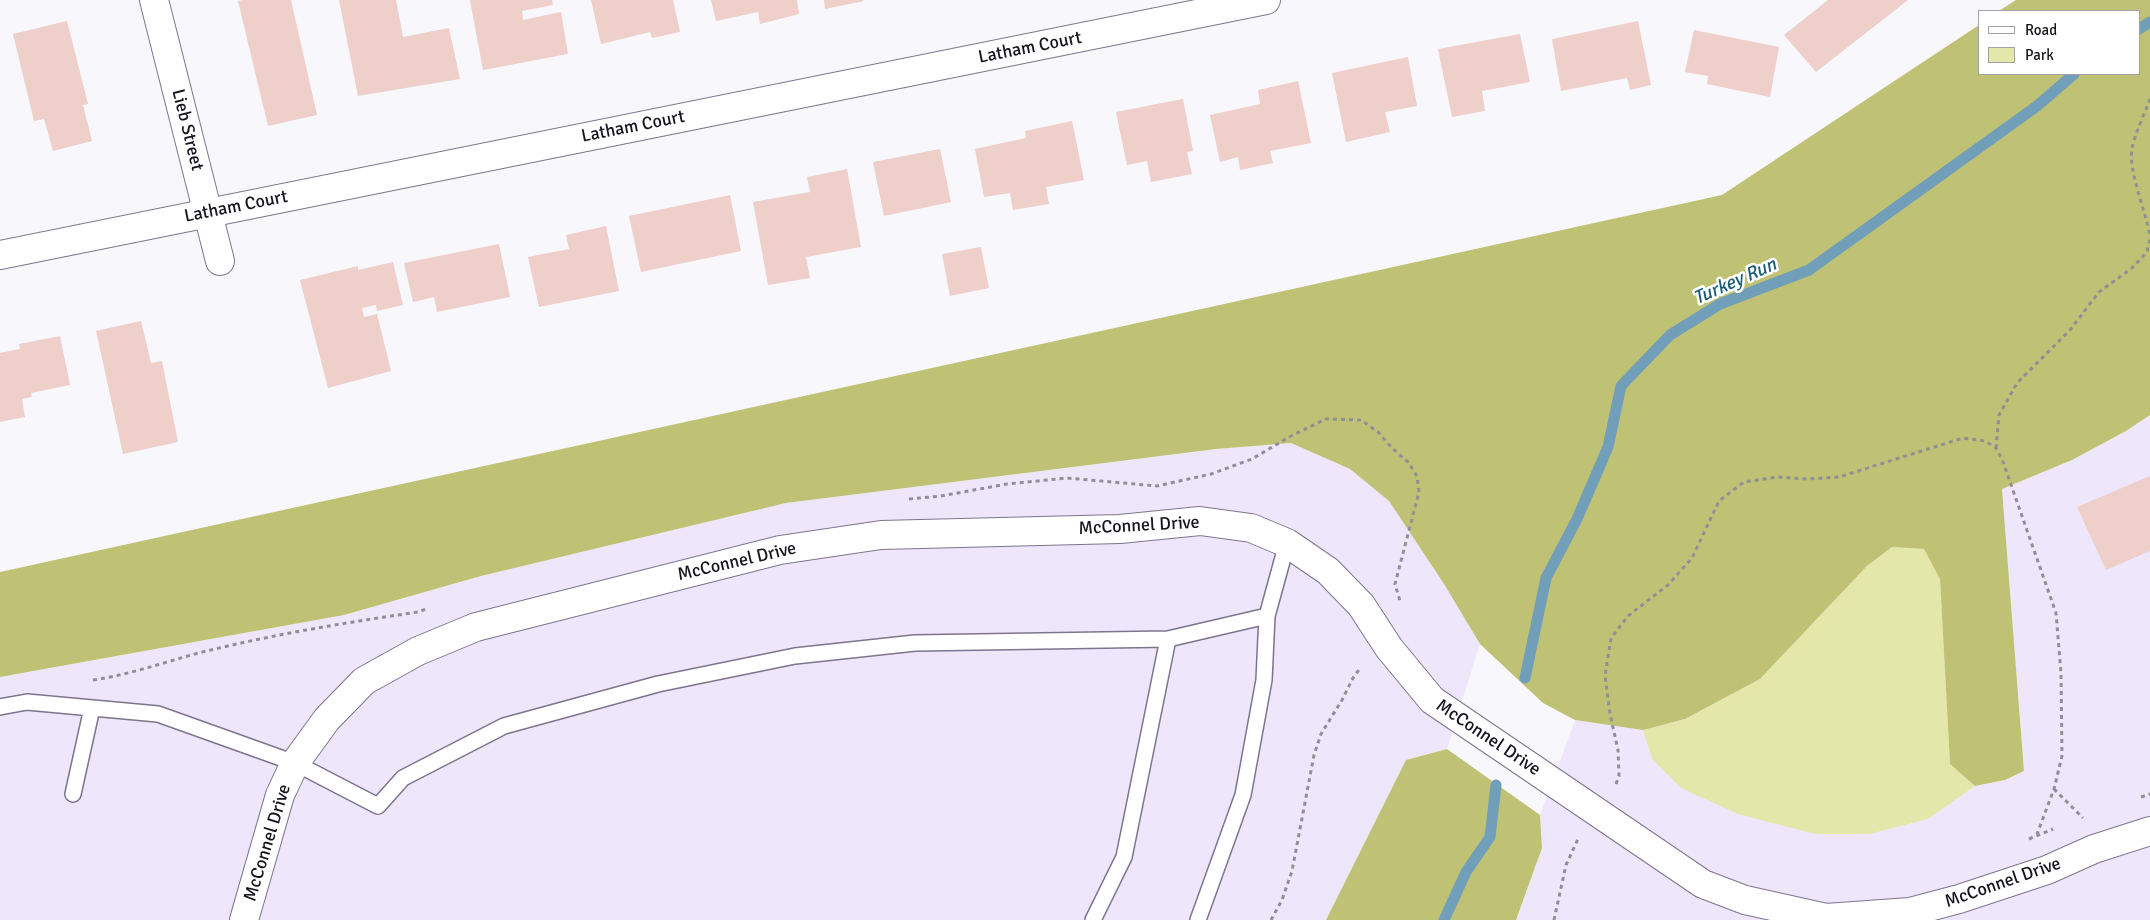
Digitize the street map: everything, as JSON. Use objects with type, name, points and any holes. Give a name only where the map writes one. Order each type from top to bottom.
[{"type":"street","name":"Lieb Street","points":[[154,0],[220,261]]},
{"type":"street","name":"Latham Court","points":[[0,255],[1266,0]]},
{"type":"street","name":"McConnel Drive","points":[[244,920],[280,795],[295,763],[327,720],[364,681],[418,651],[476,627],[780,550],[881,535],[1120,529],[1200,521],[1251,528],[1286,543],[1328,570],[1361,605],[1389,648],[1432,700],[1703,884],[1745,900],[1826,918],[1910,912],[1959,899],[2047,870],[2094,849],[2150,831]]},
{"type":"lane","points":[[1198,920],[1243,795],[1264,680],[1267,616],[1286,543]]},
{"type":"lane","points":[[0,707],[27,702],[158,714],[295,763],[378,806],[403,778],[504,726],[658,684],[795,656],[915,643],[1168,638],[1267,616]]},
{"type":"lane","points":[[1093,920],[1124,858],[1168,638]]},
{"type":"lane","points":[[73,794],[92,708]]},
{"type":"path","points":[[1996,448],[2000,415],[2017,383],[2070,330],[2099,292],[2147,252],[2150,237],[2147,217],[2135,180],[2131,150],[2150,99]]},
{"type":"path","points":[[1554,920],[1566,865],[1579,838],[1613,791],[1619,776],[1618,750],[1610,714],[1605,676],[1611,638],[1628,616],[1668,585],[1692,558],[1719,501],[1744,482],[1778,477],[1806,479],[1840,477],[1963,438],[1985,441],[1996,448],[2002,459],[2056,613],[2061,673],[2062,756],[2054,789],[2037,834]]},
{"type":"path","points":[[1271,920],[1282,900],[1292,871],[1314,755],[1321,734],[1353,678],[1366,662],[1389,648]]},
{"type":"path","points":[[2054,789],[2083,819]]},
{"type":"shaded area","points":[[2150,415],[2150,920],[1516,920],[1542,848],[1540,815],[1575,720],[1643,730],[1652,759],[1870,834],[1928,819],[1975,786],[2005,780],[2024,771],[2002,489],[2072,460],[2126,431]]},
{"type":"shaded area","points":[[1291,443],[1350,469],[1389,501],[1444,584],[1480,644],[1447,749],[1406,760],[1326,920],[0,920],[0,677],[344,615],[481,576],[785,503],[1216,449]]},
{"type":"green space","points":[[2016,0],[2150,0],[2150,415],[2126,431],[2072,460],[2002,489],[2024,771],[2005,780],[1975,786],[1950,764],[1940,579],[1924,549],[1892,547],[1867,566],[1760,679],[1685,719],[1643,730],[1575,720],[1543,703],[1480,644],[1444,584],[1389,501],[1350,469],[1291,443],[1216,449],[786,503],[481,576],[344,615],[0,677],[0,572],[1722,195],[1978,26],[1978,75],[2140,75],[2140,10],[2001,10]]},
{"type":"green space","points":[[1892,547],[1924,549],[1940,578],[1950,764],[1975,786],[1928,819],[1870,834],[1815,834],[1738,814],[1681,788],[1652,759],[1643,730],[1685,719],[1760,679],[1867,566]]},
{"type":"green space","points":[[1447,749],[1540,815],[1542,848],[1516,920],[1326,920],[1406,760]]},
{"type":"building","points":[[291,0],[317,115],[268,126],[238,1]]},
{"type":"building","points":[[339,0],[396,0],[403,37],[449,28],[460,79],[358,96]]},
{"type":"building","points":[[470,0],[552,0],[553,5],[522,11],[523,20],[561,12],[568,54],[483,70]]},
{"type":"building","points":[[591,0],[673,0],[680,32],[652,38],[650,32],[601,44]]},
{"type":"building","points":[[711,0],[797,0],[799,14],[760,24],[758,12],[716,21]]},
{"type":"building","points":[[824,0],[863,0],[864,1],[825,9]]},
{"type":"building","points":[[1828,0],[1908,0],[1816,72],[1784,35]]},
{"type":"building","points":[[67,21],[88,104],[83,105],[92,141],[53,151],[44,119],[34,121],[13,34]]},
{"type":"building","points":[[1638,21],[1651,85],[1630,90],[1627,78],[1561,91],[1552,39]]},
{"type":"building","points":[[1694,30],[1779,47],[1770,97],[1707,84],[1708,76],[1685,72]]},
{"type":"building","points":[[1520,34],[1530,82],[1482,91],[1485,111],[1452,117],[1438,49]]},
{"type":"building","points":[[1408,57],[1417,106],[1385,112],[1390,132],[1346,142],[1332,73]]},
{"type":"building","points":[[1298,81],[1311,143],[1270,151],[1273,163],[1240,170],[1238,157],[1220,162],[1210,115],[1260,104],[1258,90]]},
{"type":"building","points":[[1183,99],[1193,151],[1187,152],[1192,174],[1151,182],[1147,161],[1127,165],[1116,112]]},
{"type":"building","points":[[1072,121],[1084,180],[1046,187],[1049,204],[1013,210],[1010,193],[984,197],[975,149],[1026,138],[1025,131]]},
{"type":"building","points":[[940,149],[951,202],[884,216],[873,162]]},
{"type":"building","points":[[847,169],[861,247],[806,257],[810,278],[768,285],[753,202],[810,192],[807,177]]},
{"type":"building","points":[[730,195],[741,251],[641,272],[629,216]]},
{"type":"building","points":[[606,226],[619,291],[539,307],[528,257],[569,249],[566,235]]},
{"type":"building","points":[[499,244],[510,297],[437,312],[434,297],[413,302],[404,263]]},
{"type":"building","points":[[981,247],[989,288],[950,296],[942,254]]},
{"type":"building","points":[[393,262],[403,305],[377,311],[376,305],[362,308],[364,317],[377,314],[391,371],[328,388],[300,280],[358,266],[358,270]]},
{"type":"building","points":[[141,321],[151,363],[162,361],[178,442],[123,454],[96,331]]},
{"type":"building","points":[[60,336],[70,385],[31,393],[32,397],[22,399],[25,417],[0,422],[0,353],[20,349],[19,344]]},
{"type":"building","points":[[2150,476],[2150,551],[2106,570],[2077,507]]},
{"type":"waterway","name":"Turkey Run","points":[[2140,28],[2150,22]]},
{"type":"waterway","name":"Turkey Run","points":[[1525,678],[1546,578],[1577,519],[1608,447],[1621,386],[1670,335],[1720,304],[1809,270],[2037,106],[2073,75]]},
{"type":"waterway","name":"Turkey Run","points":[[1444,920],[1466,872],[1490,837],[1496,785]]}]
